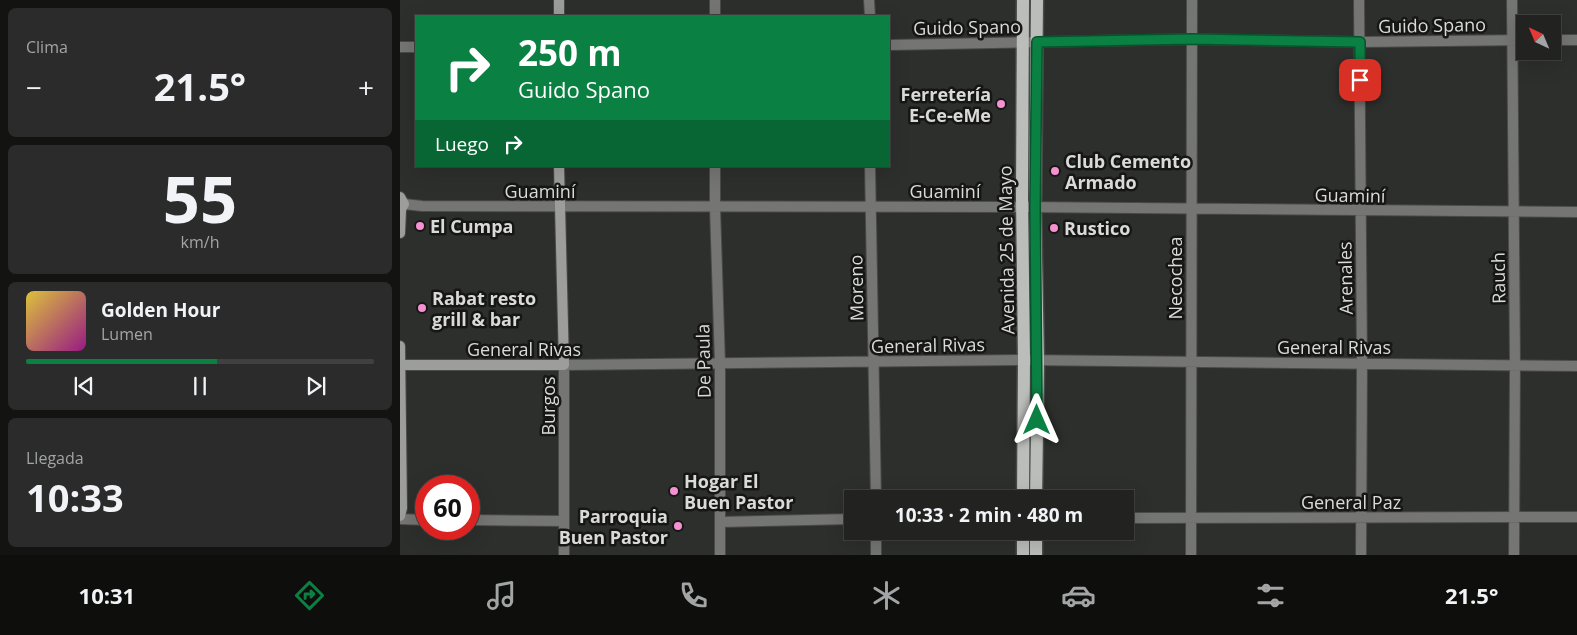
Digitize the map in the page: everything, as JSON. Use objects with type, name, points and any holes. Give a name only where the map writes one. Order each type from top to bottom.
[{"type":"main road","points":[[559,0],[559,15]]},
{"type":"main road","name":"Avenida 25 de Mayo","points":[[1023,0],[1029,207],[1038,360],[1036,490]]},
{"type":"main road","name":"Avenida 25 de Mayo","points":[[1023,490],[1024,360],[1037,42],[1037,0]]},
{"type":"main road","name":"Burgos","points":[[559,167],[564,365]]},
{"type":"main road","points":[[400,233],[401,205]]},
{"type":"main road","points":[[400,346],[402,508],[400,518]]},
{"type":"main road","name":"General Rivas","points":[[400,365],[564,365]]},
{"type":"main road","points":[[1023,540],[1023,555]]},
{"type":"main road","points":[[1036,540],[1036,555]]},
{"type":"street","points":[[715,0],[715,15]]},
{"type":"street","points":[[870,0],[870,15]]},
{"type":"street","name":"Necochea","points":[[1191,555],[1192,0]]},
{"type":"street","name":"Arenales","points":[[1360,0],[1361,555]]},
{"type":"street","name":"Rauch","points":[[1512,0],[1515,364],[1514,555]]},
{"type":"street","name":"Guido Spano","points":[[890,45],[1192,39],[1360,42],[1516,40]]},
{"type":"street","points":[[1561,40],[1577,40]]},
{"type":"street","points":[[400,47],[415,47]]},
{"type":"street","name":"De Paula","points":[[715,167],[720,364],[720,555]]},
{"type":"street","name":"Moreno","points":[[870,167],[876,490]]},
{"type":"street","name":"Guaminí","points":[[401,205],[1029,207],[1577,212]]},
{"type":"street","name":"General Rivas","points":[[564,365],[1038,360],[1577,366]]},
{"type":"street","name":"Burgos","points":[[564,365],[564,555]]},
{"type":"street","name":"General Paz","points":[[1134,518],[1577,517]]},
{"type":"street","points":[[400,518],[415,519]]},
{"type":"street","points":[[720,522],[844,518]]},
{"type":"street","points":[[480,520],[564,520]]},
{"type":"street","points":[[876,540],[876,555]]},
{"type":"place","name":"Ferretería E-Ce-eMe","points":[[1001,104]]},
{"type":"place","name":"Club Cemento Armado","points":[[1055,171]]},
{"type":"place","name":"El Cumpa","points":[[420,226]]},
{"type":"place","name":"Rustico","points":[[1054,228]]},
{"type":"place","name":"Rabat resto grill & bar","points":[[422,308]]},
{"type":"place","name":"Hogar El Buen Pastor","points":[[674,491]]},
{"type":"place","name":"Parroquia Buen Pastor","points":[[678,526]]},
{"type":"route","points":[[1037,420],[1038,360],[1035,208],[1037,42],[1192,39],[1360,42],[1360,80]]}]
